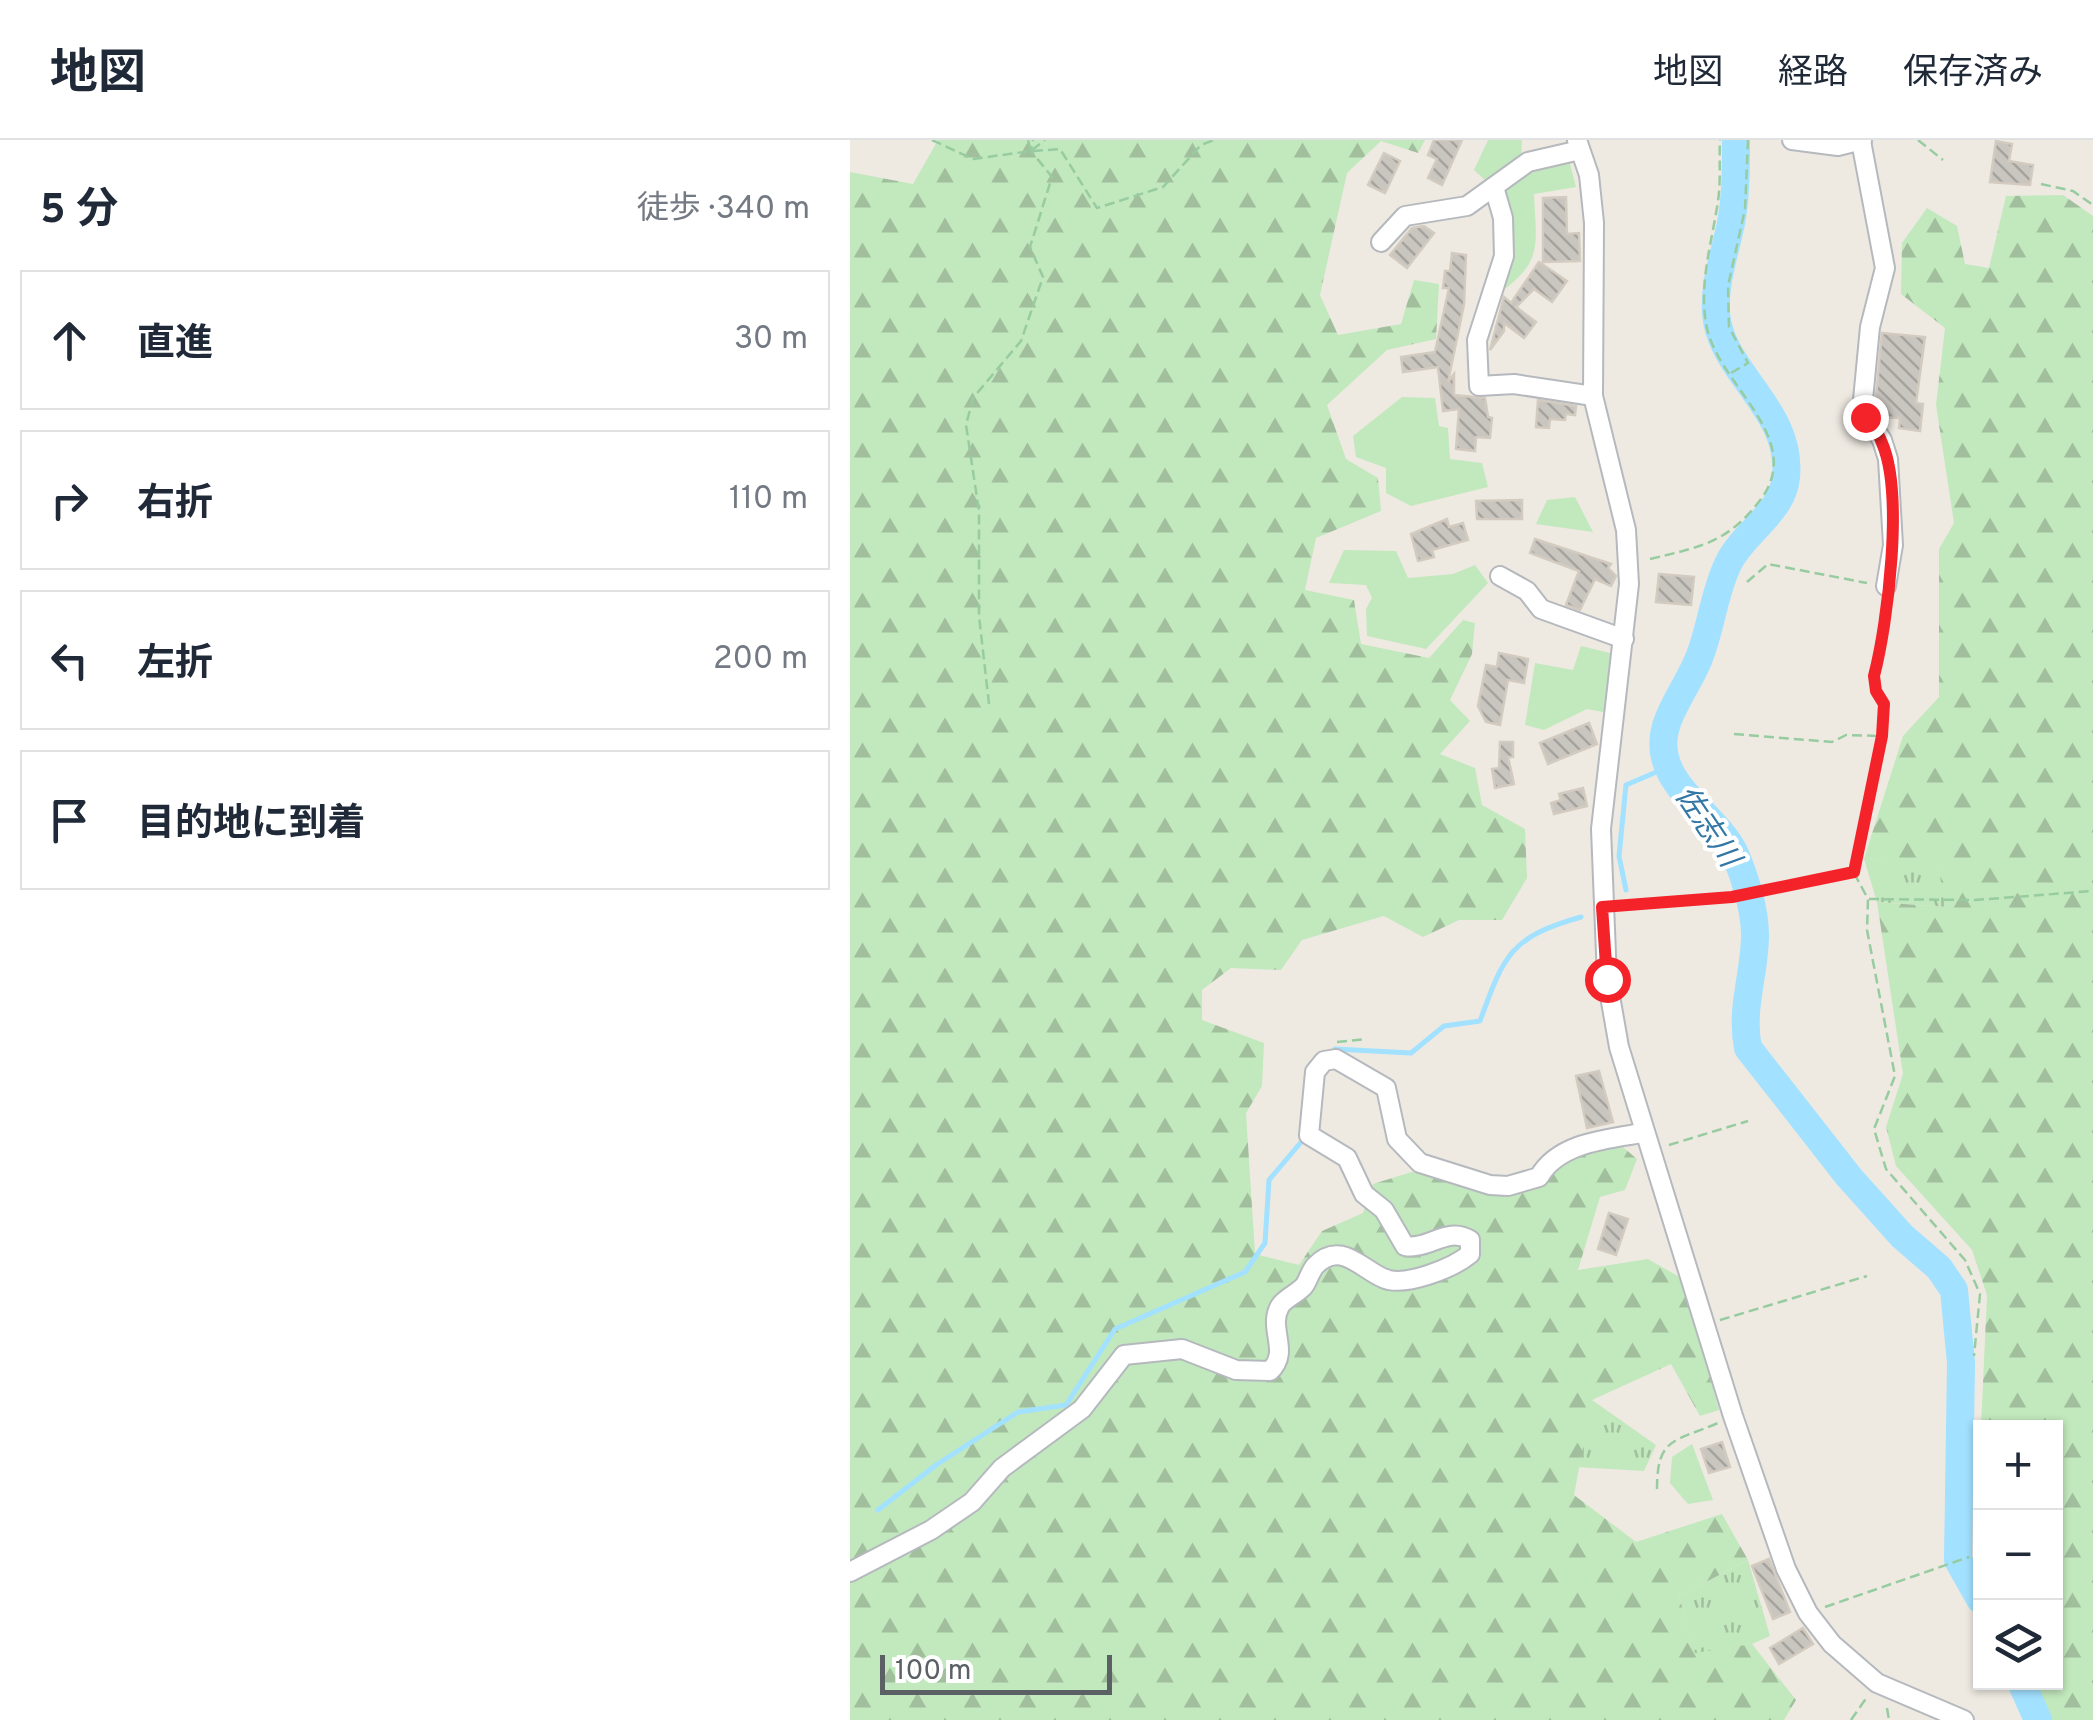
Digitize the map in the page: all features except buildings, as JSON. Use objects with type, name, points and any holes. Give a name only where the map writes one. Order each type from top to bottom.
[{"type":"street","points":[[1792,140],[1838,146],[1862,140],[1885,268],[1870,326],[1862,410],[1882,440],[1888,460],[1893,544],[1886,586]]},
{"type":"street","points":[[1382,242],[1405,216],[1467,206],[1528,162],[1578,145],[1589,175],[1594,223],[1593,396],[1626,530],[1629,584],[1601,829],[1602,907],[1610,996],[1645,1142],[1733,1416],[1786,1569],[1808,1613],[1832,1644],[1877,1683],[1964,1720]]},
{"type":"street","points":[[1494,187],[1503,218],[1504,256],[1477,340],[1479,386],[1514,384],[1593,396]]},
{"type":"street","points":[[1500,576],[1527,591],[1541,609],[1624,639]]},
{"type":"street","points":[[850,1572],[931,1530],[972,1502],[1002,1468],[1082,1409],[1124,1356],[1182,1349],[1236,1370],[1270,1371],[1281,1352],[1276,1321],[1281,1304],[1330,1256],[1348,1255],[1384,1279],[1398,1281],[1459,1263],[1470,1254],[1470,1240],[1461,1234],[1417,1248],[1405,1246],[1384,1210],[1364,1194],[1347,1158],[1308,1135],[1316,1072],[1324,1061],[1336,1060],[1386,1088],[1396,1139],[1405,1152],[1420,1163],[1490,1186],[1508,1186],[1538,1177],[1547,1162],[1591,1142],[1645,1142]]},
{"type":"path","points":[[932,140],[973,159],[1060,149],[1097,208],[1163,187],[1201,145],[1214,140]]},
{"type":"path","points":[[989,704],[979,616],[979,511],[966,425],[973,398],[1020,341],[1042,278],[1030,246],[1052,178],[1031,151],[1031,140]]},
{"type":"path","points":[[1031,151],[1045,140]]},
{"type":"path","points":[[1650,559],[1716,543],[1758,503],[1776,477],[1772,440],[1730,374],[1706,326],[1704,285],[1718,198],[1720,140]]},
{"type":"path","points":[[1730,374],[1748,363],[1729,327],[1728,286],[1745,208],[1748,140]]},
{"type":"path","points":[[1918,140],[1943,160]]},
{"type":"path","points":[[2041,184],[2073,191],[2093,205]]},
{"type":"path","points":[[1747,582],[1768,564],[1886,586],[1874,676],[1876,691],[1884,704],[1882,736],[1854,872],[1868,898],[1867,930],[1895,1076],[1874,1129],[1886,1169],[1965,1260],[1980,1294],[1974,1356]]},
{"type":"path","points":[[1734,734],[1832,742],[1846,735],[1882,736]]},
{"type":"path","points":[[1602,907],[1732,897],[1854,872]]},
{"type":"path","points":[[1868,898],[1974,900],[2093,892]]},
{"type":"path","points":[[1645,1142],[1748,1121]]},
{"type":"path","points":[[1704,1324],[1867,1276]]},
{"type":"path","points":[[1657,1489],[1657,1457],[1666,1446],[1733,1416]]},
{"type":"path","points":[[1808,1613],[1969,1557]]},
{"type":"path","points":[[1851,1720],[1877,1683]]},
{"type":"green space","points":[[938,140],[1425,140],[1418,153],[1381,141],[1347,173],[1320,295],[1338,335],[1401,324],[1414,280],[1439,284],[1436,339],[1387,350],[1327,405],[1346,459],[1378,478],[1381,511],[1316,538],[1305,590],[1354,600],[1361,644],[1429,658],[1463,620],[1475,623],[1472,654],[1450,700],[1470,721],[1440,754],[1475,768],[1482,805],[1525,829],[1527,878],[1502,920],[1459,920],[1423,937],[1384,916],[1302,940],[1281,970],[1231,968],[1202,990],[1202,1020],[1264,1043],[1262,1086],[1246,1113],[1255,1254],[1299,1265],[1322,1231],[1363,1213],[1373,1184],[1418,1170],[1495,1195],[1542,1183],[1553,1165],[1617,1142],[1637,1159],[1625,1190],[1600,1197],[1578,1270],[1648,1259],[1683,1279],[1719,1410],[1700,1416],[1671,1364],[1592,1400],[1574,1495],[1636,1542],[1722,1514],[1748,1560],[1679,1596],[1695,1653],[1752,1644],[1796,1700],[1784,1720],[850,1720],[850,172],[913,184]]},
{"type":"green space","points":[[1488,140],[1522,140],[1521,157],[1487,182],[1474,170]]},
{"type":"green space","points":[[1569,160],[1576,187],[1534,194],[1534,251],[1524,271],[1499,293],[1501,191],[1525,168]]},
{"type":"green space","points":[[2063,195],[2093,216],[2093,1720],[2043,1720],[2032,1690],[2063,1690],[2063,1420],[1981,1420],[1987,1295],[1972,1250],[1896,1166],[1886,1127],[1903,1074],[1877,902],[1945,907],[1938,862],[1864,859],[1903,736],[1939,697],[1939,549],[1954,523],[1936,405],[1945,328],[1901,294],[1902,243],[1927,208],[1957,226],[1965,264],[1989,268],[2006,196]]},
{"type":"green space","points":[[1402,397],[1435,398],[1439,426],[1448,428],[1450,459],[1482,463],[1488,487],[1411,506],[1386,493],[1386,468],[1356,457],[1353,436]]},
{"type":"green space","points":[[1575,497],[1593,532],[1536,524],[1547,500]]},
{"type":"green space","points":[[1344,550],[1396,551],[1408,578],[1453,574],[1475,565],[1488,583],[1426,649],[1367,636],[1366,609],[1372,598],[1366,585],[1329,583]]},
{"type":"green space","points":[[1581,646],[1614,654],[1608,713],[1587,709],[1544,730],[1525,725],[1535,663],[1573,670]]},
{"type":"green space","points":[[1864,859],[1938,861],[1946,907],[1877,902]]},
{"type":"green space","points":[[1592,1400],[1656,1445],[1644,1471],[1576,1467]]},
{"type":"green space","points":[[1692,1444],[1713,1500],[1688,1504],[1670,1483],[1672,1457]]},
{"type":"green space","points":[[1748,1560],[1770,1636],[1752,1644],[1695,1654],[1679,1596]]},
{"type":"waterway","name":"佐志川","points":[[1736,140],[1734,203],[1718,279],[1716,313],[1720,334],[1730,354],[1779,431],[1786,477],[1778,501],[1728,564],[1703,647],[1669,717],[1663,746],[1675,780],[1735,854],[1749,894],[1755,935],[1746,1019],[1748,1048],[1849,1177],[1902,1236],[1939,1268],[1954,1290],[1961,1363],[1958,1560],[1973,1587]]},
{"type":"waterway","points":[[1626,890],[1619,856],[1626,785],[1668,767]]},
{"type":"waterway","points":[[1335,1049],[1411,1053],[1444,1026],[1480,1021],[1496,980],[1513,952],[1539,932],[1581,917]]},
{"type":"waterway","points":[[878,1510],[936,1465],[1018,1412],[1066,1405],[1115,1329],[1245,1272],[1265,1243],[1269,1180],[1302,1141],[1302,1134]]},
{"type":"waterway","name":"佐志川","points":[[2025,1690],[2038,1720]]},
{"type":"route","points":[[1607,979],[1602,907],[1732,897],[1854,872],[1882,736],[1884,704],[1876,691],[1874,676],[1881,650],[1893,544],[1888,460],[1882,440],[1865,417]]}]
